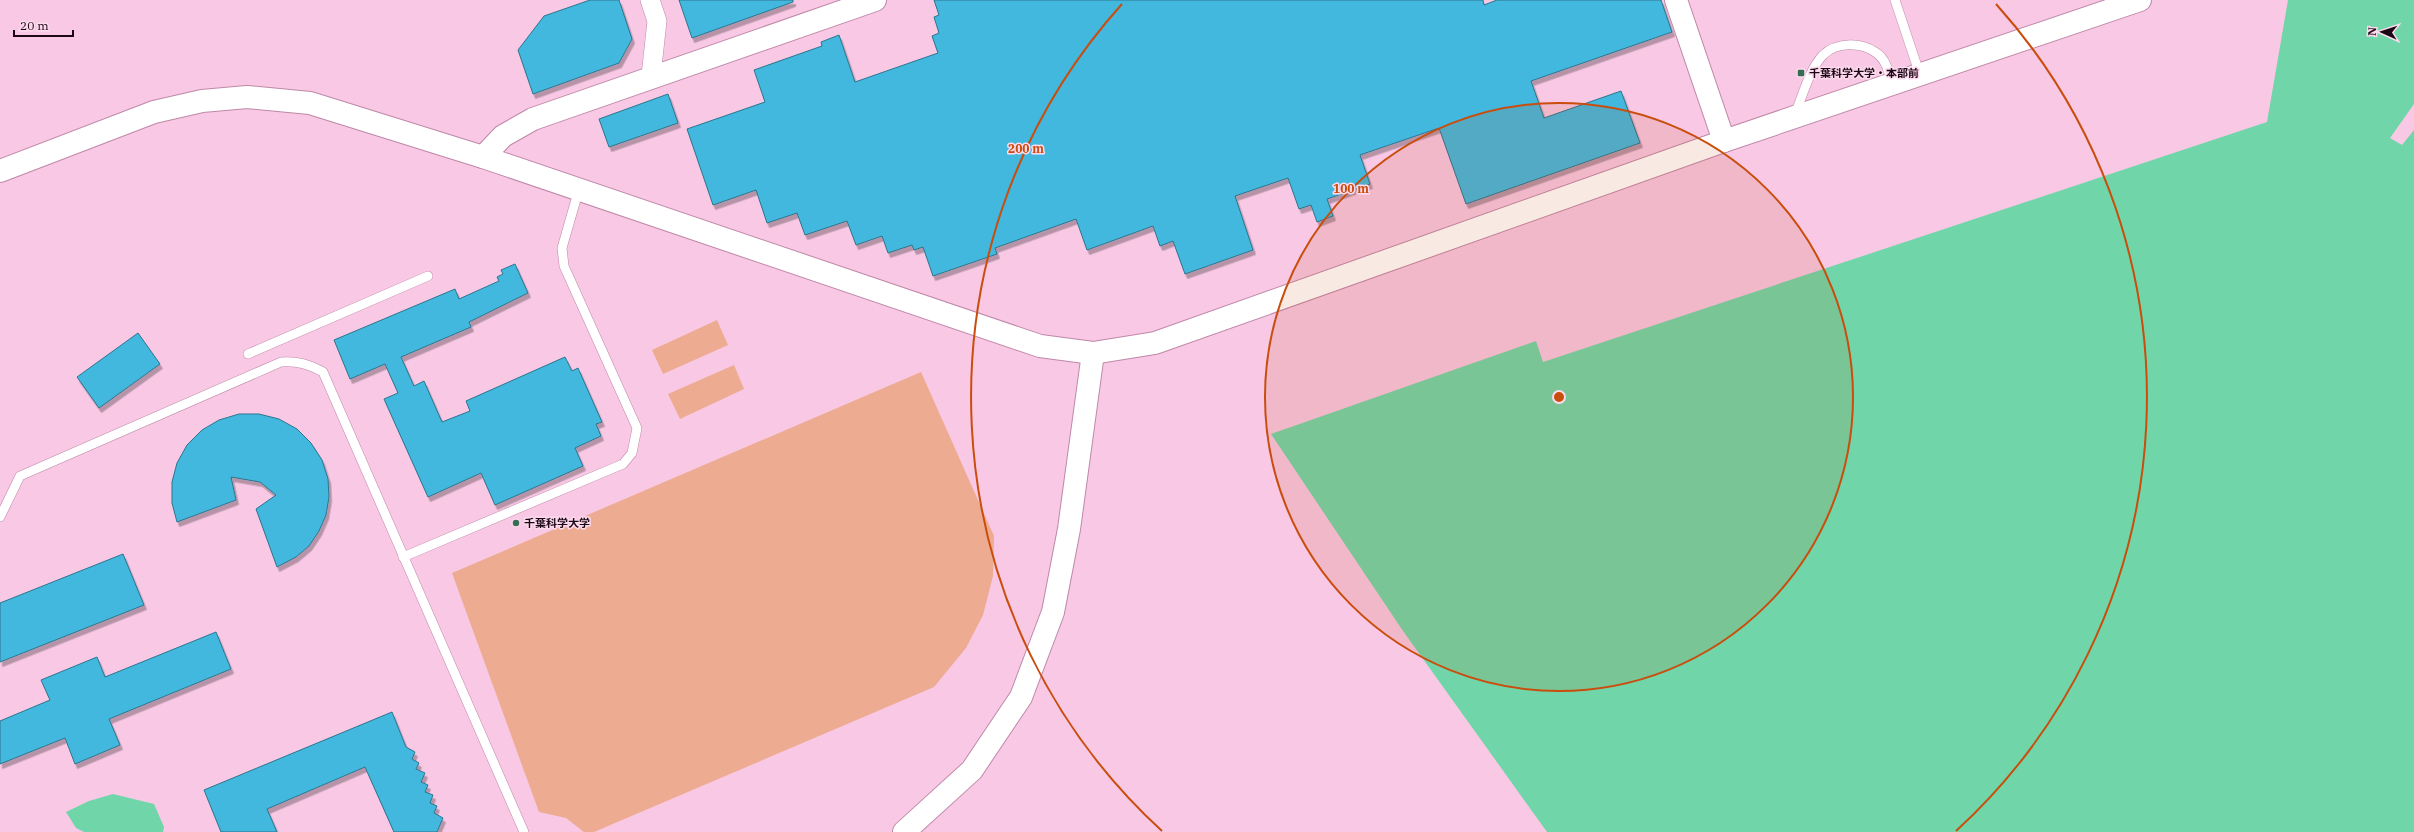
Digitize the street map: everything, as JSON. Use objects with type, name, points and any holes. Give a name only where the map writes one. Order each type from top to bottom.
[{"type":"street","points":[[650,0],[657,21],[651,76]]},
{"type":"street","points":[[483,157],[503,136],[533,118],[651,76],[875,0]]},
{"type":"street","points":[[1676,0],[1724,141]]},
{"type":"street","points":[[0,171],[154,112],[202,101],[247,97],[310,103],[483,157],[1040,346],[1093,353],[1155,343],[1724,141],[2140,0]]},
{"type":"street","points":[[904,832],[972,770],[1021,697],[1053,612],[1069,529],[1093,353]]},
{"type":"lane","points":[[1895,0],[1920,75]]},
{"type":"lane","points":[[1794,117],[1809,78],[1823,56],[1834,47],[1849,44],[1876,52],[1887,66],[1892,84]]},
{"type":"lane","points":[[403,557],[623,464],[632,453],[637,428],[564,266],[562,248],[579,189]]},
{"type":"lane","points":[[248,354],[428,276]]},
{"type":"lane","points":[[0,517],[20,476],[281,362],[296,361],[308,364],[323,372],[524,832]]},
{"type":"shaded area","points":[[2288,0],[2414,0],[2414,104],[2390,138],[2402,145],[2414,130],[2414,832],[1547,832],[1403,631],[1271,434],[1536,341],[1543,362],[2267,122]]},
{"type":"shaded area","points":[[717,320],[728,345],[663,374],[652,350]]},
{"type":"shaded area","points":[[734,365],[744,389],[680,419],[668,394]]},
{"type":"shaded area","points":[[921,372],[994,536],[993,576],[983,615],[966,648],[934,687],[594,832],[584,832],[566,818],[539,812],[452,573]]},
{"type":"shaded area","points":[[113,794],[154,804],[164,827],[163,832],[84,832],[76,828],[66,812],[89,801]]},
{"type":"building","points":[[590,0],[619,0],[632,39],[619,63],[533,94],[518,50],[544,16]]},
{"type":"building","points":[[679,0],[793,0],[793,2],[692,38]]},
{"type":"building","points":[[934,0],[1483,0],[1484,5],[1497,0],[1661,0],[1672,32],[1531,81],[1544,118],[1621,91],[1640,143],[1466,204],[1439,128],[1360,155],[1370,184],[1327,199],[1333,216],[1317,222],[1311,205],[1299,209],[1288,178],[1235,196],[1253,250],[1185,274],[1173,241],[1160,246],[1153,226],[1087,250],[1076,219],[995,248],[997,254],[933,276],[923,247],[914,250],[912,245],[888,253],[882,236],[856,245],[847,221],[805,235],[797,213],[767,223],[756,190],[713,205],[687,129],[765,102],[754,70],[822,46],[821,42],[839,35],[855,82],[938,53],[932,36],[939,33],[934,17],[939,15]]},
{"type":"building","points":[[668,94],[678,123],[609,147],[599,119]]},
{"type":"building","points":[[515,264],[528,293],[469,322],[471,327],[401,357],[414,386],[424,381],[442,422],[470,411],[466,401],[565,357],[572,371],[578,368],[602,422],[596,424],[601,436],[575,448],[583,466],[495,505],[481,473],[428,497],[384,399],[398,393],[385,364],[350,379],[334,340],[455,289],[459,299],[499,281],[497,277],[503,274],[501,270]]},
{"type":"building","points":[[138,333],[160,364],[99,408],[77,377]]},
{"type":"building","points":[[239,414],[259,414],[279,419],[297,429],[311,443],[322,460],[328,479],[329,497],[326,515],[319,531],[309,546],[296,557],[277,567],[256,509],[276,495],[260,482],[231,477],[236,500],[177,522],[172,503],[172,482],[177,463],[187,445],[202,430],[219,420]]},
{"type":"building","points":[[123,554],[144,605],[0,662],[0,603]]},
{"type":"building","points":[[216,632],[231,669],[109,719],[120,745],[75,764],[65,738],[0,764],[0,721],[50,700],[41,680],[97,657],[105,677]]},
{"type":"building","points":[[392,712],[406,747],[415,752],[412,759],[419,763],[416,769],[425,773],[421,782],[428,785],[425,792],[433,795],[430,803],[437,806],[434,813],[443,818],[437,832],[394,832],[365,767],[267,809],[277,832],[221,832],[204,790]]},
{"type":"place","name":"千葉科学大学・本部前","points":[[1801,73]]},
{"type":"place","name":"千葉科学大学","points":[[516,523]]}]
